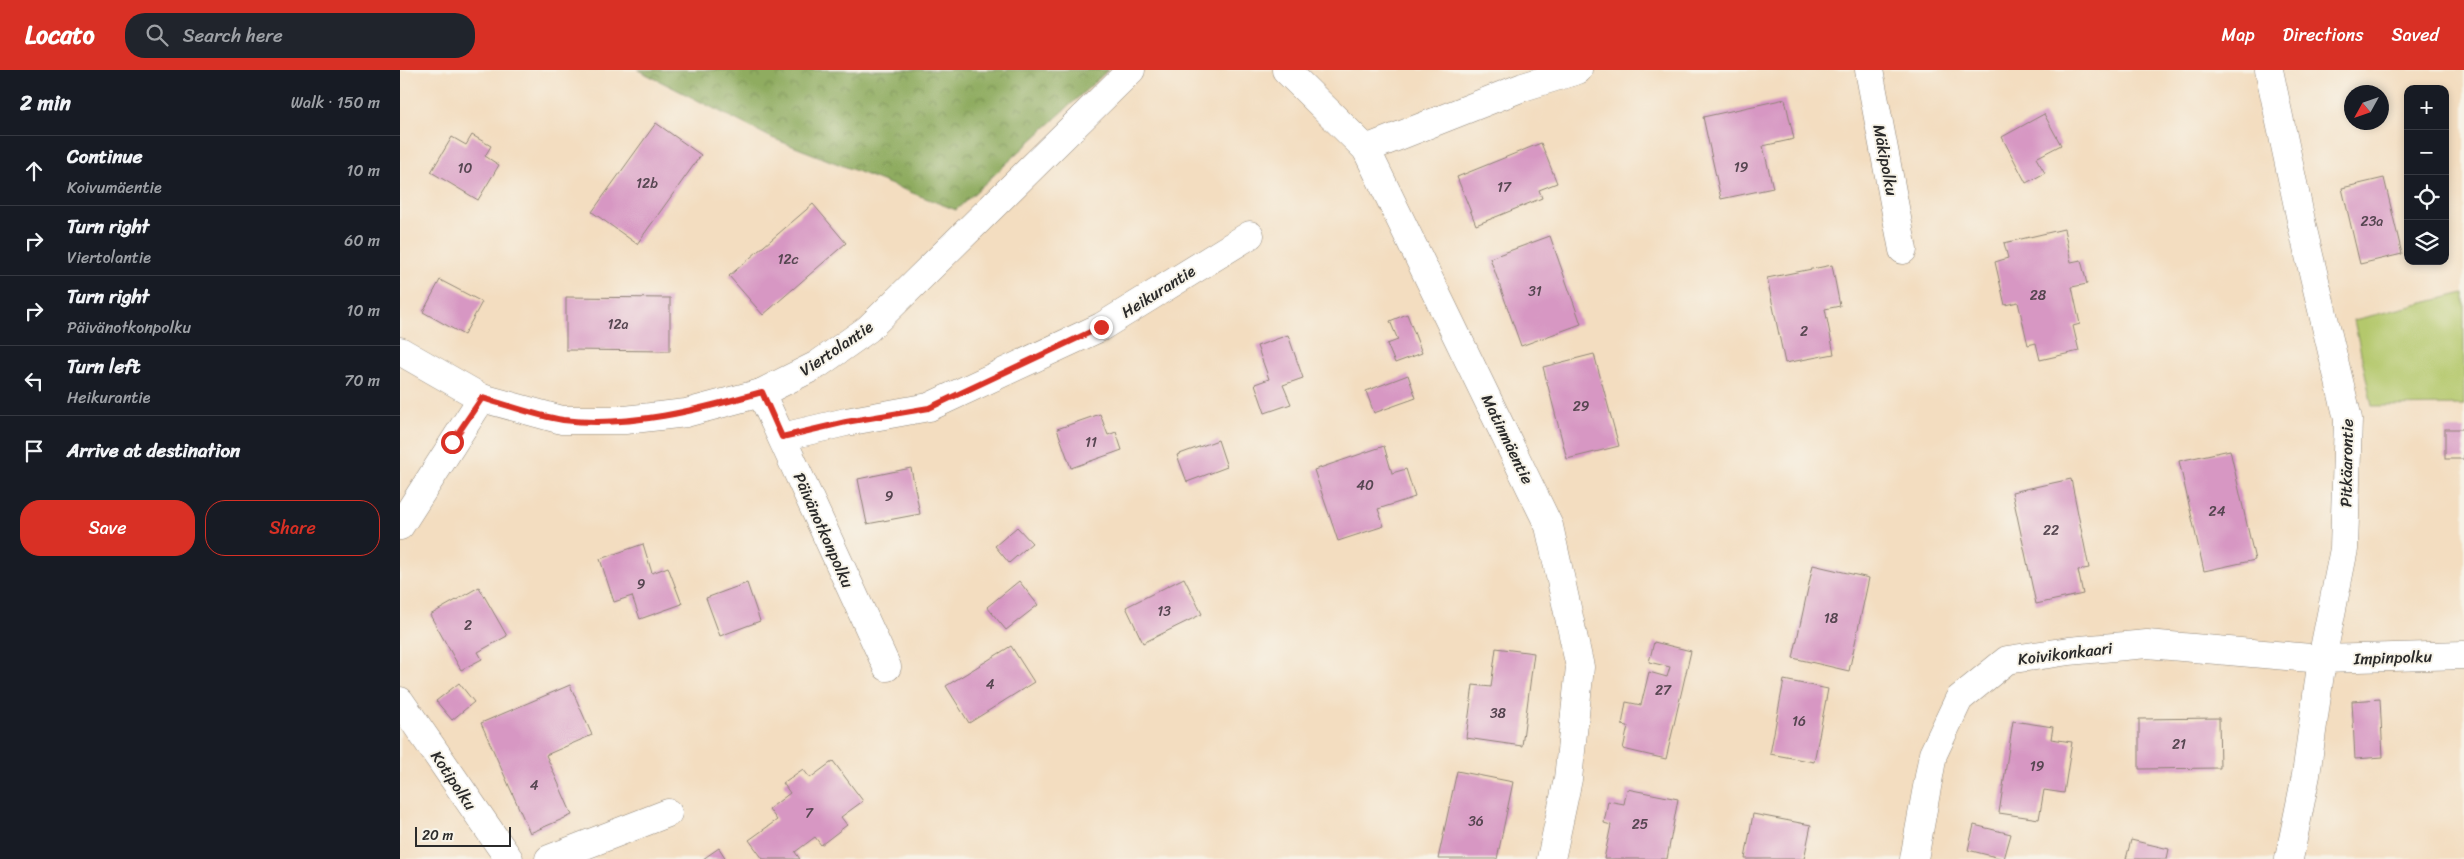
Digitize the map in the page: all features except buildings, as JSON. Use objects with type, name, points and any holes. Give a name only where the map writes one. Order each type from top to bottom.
[{"type":"street","name":"Viertolantie","points":[[400,352],[482,398],[562,420],[625,420],[686,413],[762,392],[817,365],[868,329],[1131,70]]},
{"type":"street","name":"Matinmäentie","points":[[1286,70],[1366,149],[1549,526],[1580,667],[1568,779],[1551,859]]},
{"type":"street","points":[[1366,149],[1523,87],[1578,70]]},
{"type":"street","name":"Mäkipolku","points":[[1869,70],[1903,250]]},
{"type":"street","name":"Pitkäarontie","points":[[2269,70],[2303,230],[2348,419],[2344,549],[2322,659],[2306,774],[2289,859]]},
{"type":"street","name":"Heikurantie","points":[[782,437],[846,422],[929,408],[1101,327],[1250,235]]},
{"type":"street","name":"Päivänotkonpolku","points":[[762,392],[887,667]]},
{"type":"street","points":[[400,526],[482,398]]},
{"type":"street","name":"Koivikonkaari","points":[[1914,859],[1933,754],[1958,699],[2007,660],[2069,651],[2147,644],[2322,659]]},
{"type":"street","name":"Impinpolku","points":[[2322,659],[2464,655]]},
{"type":"street","name":"Kotipolku","points":[[400,701],[509,859]]},
{"type":"street","points":[[549,859],[668,813]]},
{"type":"green space","points":[[638,70],[1108,70],[956,210],[772,138]]},
{"type":"green space","points":[[2464,293],[2464,405],[2372,406],[2354,320]]},
{"type":"route","points":[[452,442],[482,398],[562,420],[625,420],[686,413],[762,392],[782,437],[846,422],[929,408],[1101,327]]}]
